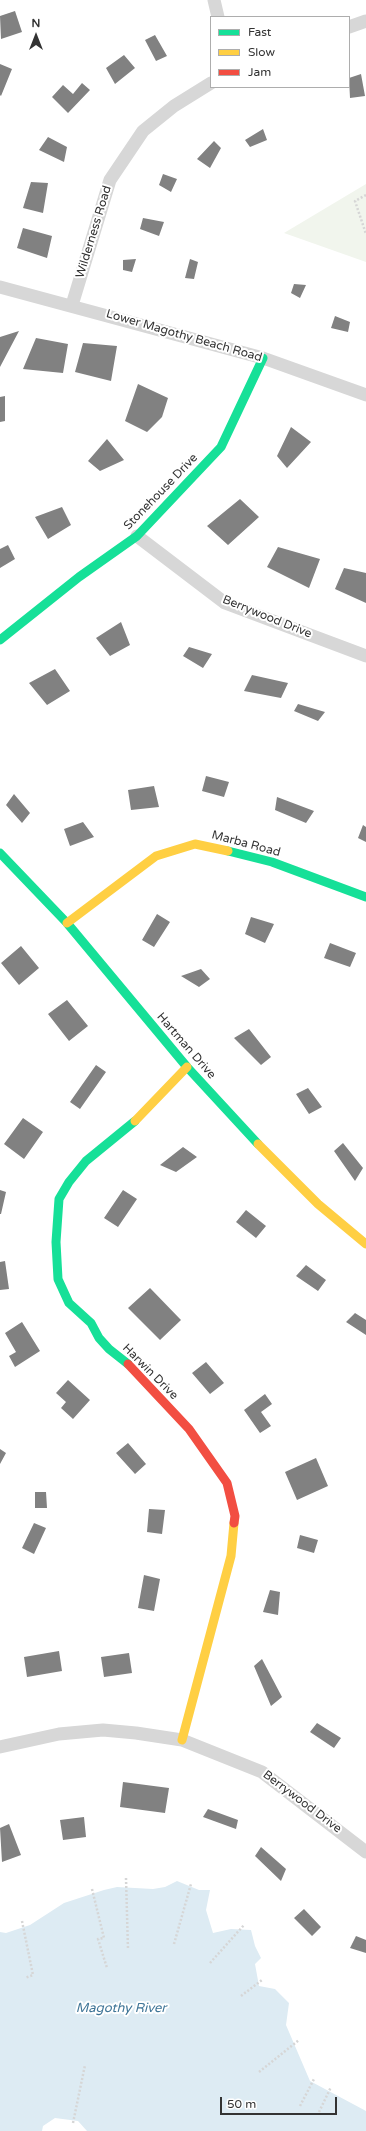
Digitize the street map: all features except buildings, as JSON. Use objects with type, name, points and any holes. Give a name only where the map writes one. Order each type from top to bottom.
[{"type":"street","points":[[214,0],[218,16]]},
{"type":"street","points":[[350,27],[366,21]]},
{"type":"street","name":"Wilderness Road","points":[[72,305],[110,180],[143,131],[174,106],[210,84]]},
{"type":"street","name":"Lower Magothy Beach Road","points":[[0,287],[72,305],[263,358],[366,395]]},
{"type":"street","name":"Stonehouse Drive","points":[[0,640],[79,577],[137,536],[221,447],[263,358]]},
{"type":"street","name":"Berrywood Drive","points":[[137,536],[225,603],[366,656]]},
{"type":"street","name":"Marba Road","points":[[67,923],[117,887],[156,856],[194,844],[214,847],[272,862],[366,897]]},
{"type":"street","name":"Hartman Drive","points":[[0,853],[67,923],[187,1067],[252,1138],[312,1199],[366,1244]]},
{"type":"street","name":"Harwin Drive","points":[[182,1740],[231,1556],[235,1516],[227,1483],[189,1429],[153,1390],[104,1343],[91,1324],[70,1303],[58,1279],[56,1242],[58,1199],[70,1182],[86,1161],[132,1124],[187,1067]]},
{"type":"street","name":"Berrywood Drive","points":[[0,1747],[59,1734],[103,1730],[136,1732],[182,1740],[262,1772],[366,1852]]},
{"type":"path","points":[[366,196],[355,201],[366,234]]},
{"type":"path","points":[[126,1878],[128,1950]]},
{"type":"path","points":[[174,1944],[191,1884]]},
{"type":"path","points":[[92,1889],[104,1938],[98,1939],[107,1968]]},
{"type":"path","points":[[22,1921],[33,1975],[25,1978]]},
{"type":"path","points":[[210,1963],[244,1925]]},
{"type":"path","points":[[240,1996],[262,1980]]},
{"type":"path","points":[[259,2072],[299,2040]]},
{"type":"path","points":[[72,2123],[85,2065]]},
{"type":"path","points":[[300,2106],[314,2079]]},
{"type":"path","points":[[319,2112],[331,2087]]},
{"type":"shaded area","points":[[366,184],[366,262],[284,233]]},
{"type":"water","name":"Magothy River","points":[[177,1881],[199,1890],[210,1890],[206,1910],[213,1933],[231,1929],[251,1930],[255,1946],[261,1958],[255,1964],[259,1986],[275,1989],[289,2003],[286,2025],[310,2081],[366,2111],[366,2131],[87,2131],[78,2121],[55,2118],[43,2126],[42,2131],[0,2131],[0,1932],[6,1933],[30,1925],[64,1903],[104,1890],[117,1887],[153,1889],[165,1887]]},
{"type":"traffic: fast","points":[[0,640],[79,577],[137,536],[221,447],[263,358]]},
{"type":"traffic: fast","points":[[228,851],[272,862],[366,897]]},
{"type":"traffic: fast","points":[[0,853],[67,923],[187,1067],[258,1144]]},
{"type":"traffic: fast","points":[[128,1364],[109,1349],[99,1338],[91,1323],[69,1303],[58,1279],[56,1242],[59,1199],[69,1182],[86,1161],[135,1121]]},
{"type":"traffic: slow","points":[[67,923],[156,856],[195,844],[228,851]]},
{"type":"traffic: slow","points":[[135,1121],[187,1067]]},
{"type":"traffic: slow","points":[[258,1144],[318,1204],[366,1244]]},
{"type":"traffic: slow","points":[[182,1740],[231,1556],[234,1523]]},
{"type":"traffic: jam","points":[[128,1364],[189,1429],[227,1483],[235,1516],[234,1523]]}]
